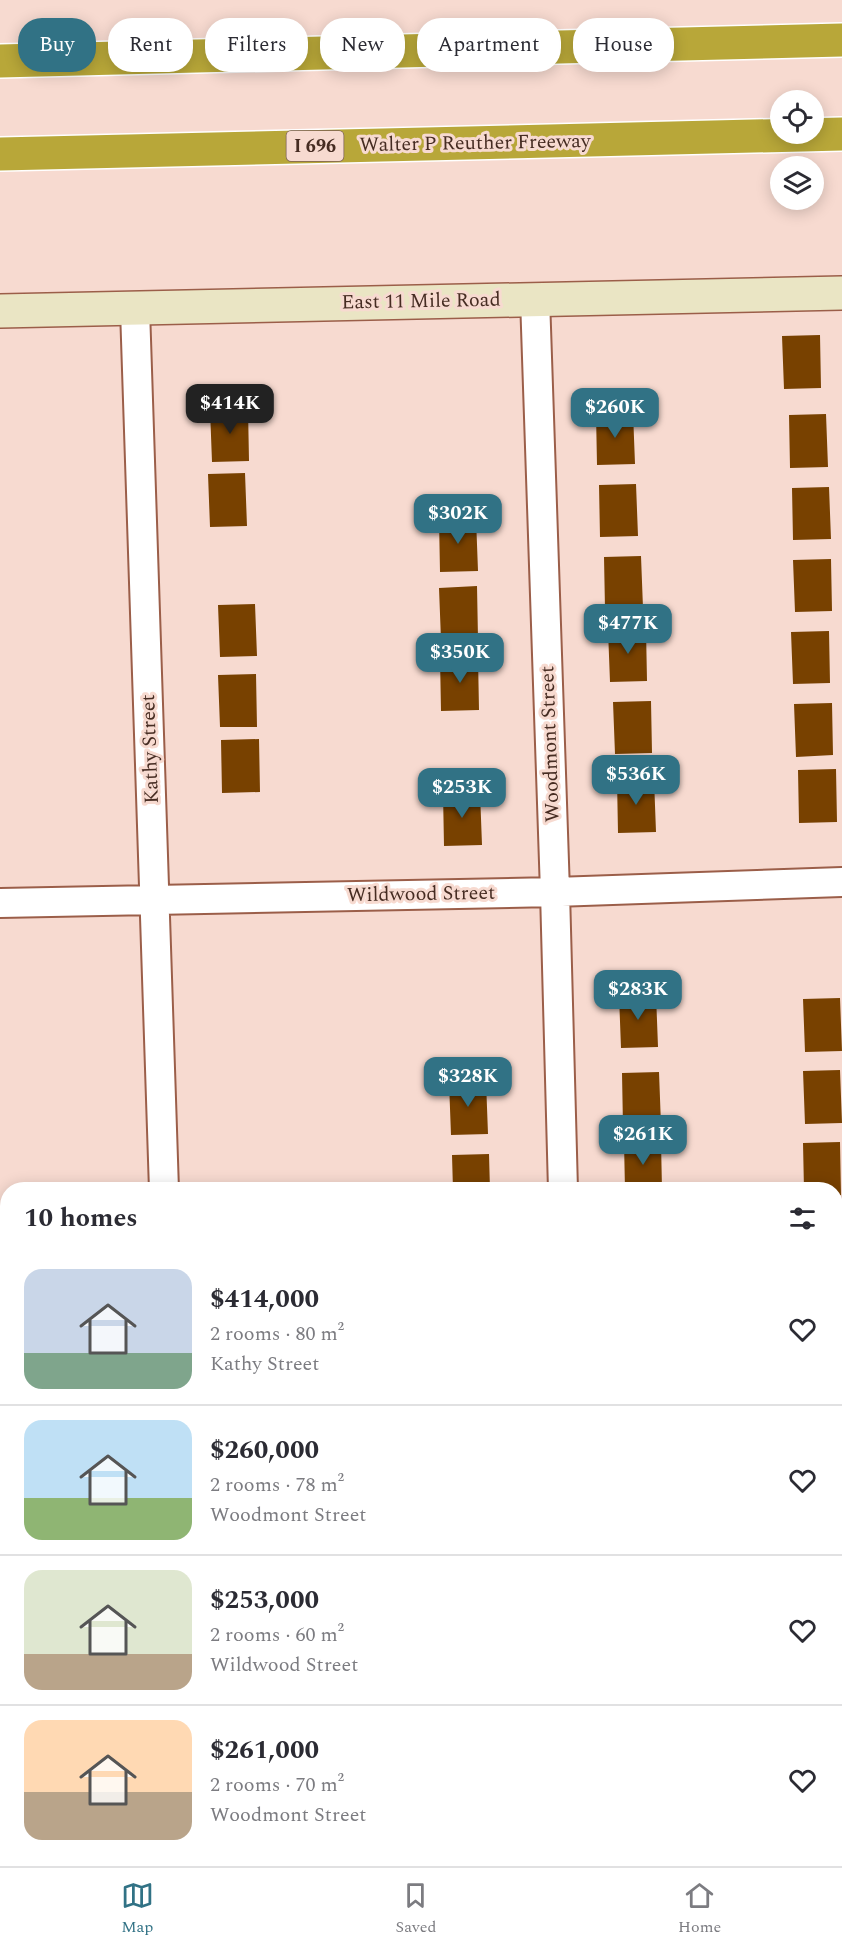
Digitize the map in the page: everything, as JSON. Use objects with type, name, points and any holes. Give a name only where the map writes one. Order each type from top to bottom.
[{"type":"highway","points":[[0,60],[842,40]]},
{"type":"highway","name":"Walter P Reuther Freeway","points":[[0,154],[842,135]]},
{"type":"main road","name":"East 11 Mile Road","points":[[0,312],[535,298],[842,293]]},
{"type":"street","name":"Woodmont Street","points":[[535,298],[563,1182]]},
{"type":"street","name":"Kathy Street","points":[[135,309],[164,1182]]},
{"type":"street","name":"Wildwood Street","points":[[0,903],[555,892],[842,882]]},
{"type":"building","points":[[820,335],[821,388],[784,389],[782,336]]},
{"type":"building","points":[[248,408],[249,461],[212,462],[210,409]]},
{"type":"building","points":[[633,412],[635,464],[597,465],[596,413]]},
{"type":"building","points":[[826,414],[828,467],[790,468],[789,415]]},
{"type":"building","points":[[245,473],[247,526],[210,527],[208,474]]},
{"type":"building","points":[[636,484],[638,536],[600,537],[599,485]]},
{"type":"building","points":[[829,487],[831,539],[793,540],[792,488]]},
{"type":"building","points":[[476,518],[478,571],[440,572],[439,519]]},
{"type":"building","points":[[641,556],[643,608],[605,609],[604,557]]},
{"type":"building","points":[[831,559],[832,611],[795,612],[793,560]]},
{"type":"building","points":[[477,586],[478,639],[441,640],[439,588]]},
{"type":"building","points":[[255,604],[257,656],[220,657],[218,605]]},
{"type":"building","points":[[646,629],[647,681],[610,682],[608,630]]},
{"type":"building","points":[[829,631],[830,683],[793,684],[791,632]]},
{"type":"building","points":[[478,657],[479,710],[441,711],[440,658]]},
{"type":"building","points":[[256,674],[257,727],[220,727],[218,675]]},
{"type":"building","points":[[651,701],[652,753],[615,754],[613,702]]},
{"type":"building","points":[[832,703],[833,755],[796,757],[794,704]]},
{"type":"building","points":[[259,739],[260,792],[222,793],[221,740]]},
{"type":"building","points":[[836,769],[837,822],[799,823],[798,770]]},
{"type":"building","points":[[654,779],[656,832],[618,833],[617,780]]},
{"type":"building","points":[[480,792],[482,845],[444,846],[443,793]]},
{"type":"building","points":[[656,994],[658,1047],[621,1048],[619,995]]},
{"type":"building","points":[[840,998],[842,1051],[805,1052],[803,999]]},
{"type":"building","points":[[840,1070],[842,1123],[805,1124],[803,1071]]},
{"type":"building","points":[[659,1072],[661,1125],[623,1127],[622,1073]]},
{"type":"building","points":[[486,1081],[488,1134],[451,1135],[449,1082]]},
{"type":"building","points":[[661,1141],[662,1182],[625,1182],[624,1142]]},
{"type":"building","points":[[840,1142],[841,1182],[804,1182],[803,1143]]},
{"type":"building","points":[[489,1154],[490,1182],[453,1182],[452,1155]]}]
